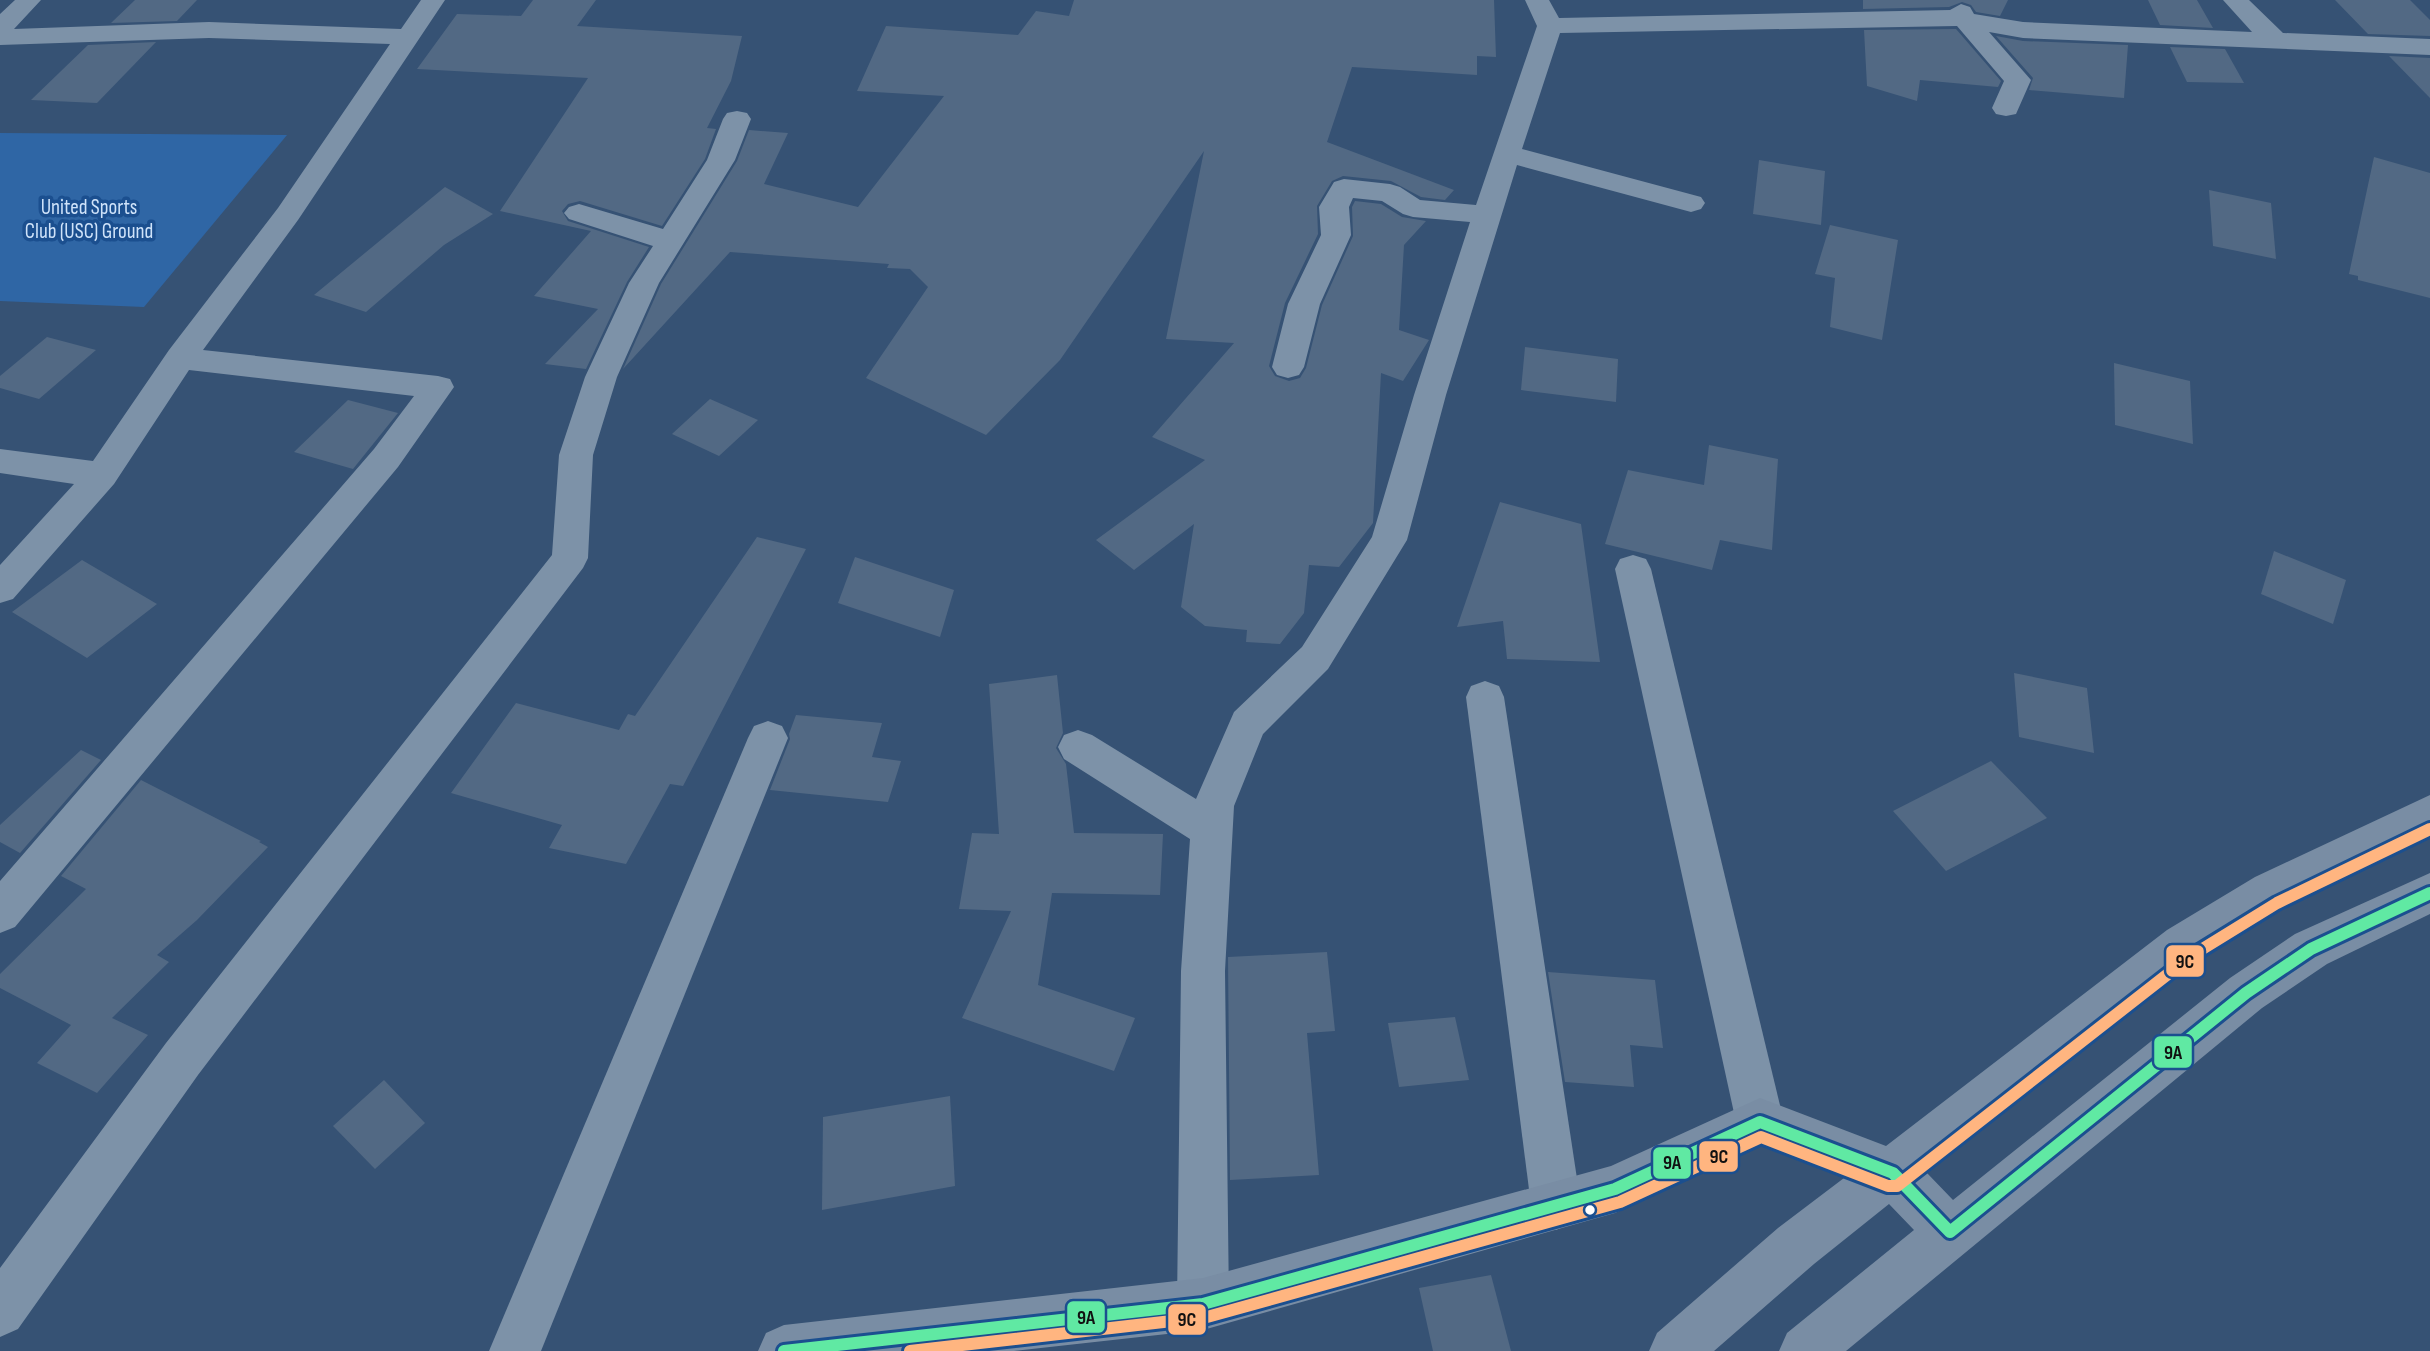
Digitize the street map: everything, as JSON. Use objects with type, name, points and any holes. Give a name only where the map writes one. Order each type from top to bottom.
[{"type":"main road","points":[[1675,1351],[1796,1247],[2183,944],[2270,891],[2430,813]]},
{"type":"main road","points":[[1805,1351],[2246,993],[2311,948],[2430,892]]},
{"type":"main road","points":[[784,1351],[876,1346],[1203,1304],[1615,1189],[1760,1122],[1893,1173],[1950,1231]]},
{"type":"street","points":[[0,28],[29,0]]},
{"type":"street","points":[[0,589],[102,475],[180,358],[288,214],[433,0]]},
{"type":"street","points":[[2235,0],[2277,42]]},
{"type":"street","points":[[1960,10],[2018,80],[2006,108]]},
{"type":"street","points":[[1203,1304],[1203,971],[1213,806],[1248,724],[1315,658],[1389,540],[1430,395],[1507,154],[1543,13],[1933,18],[1960,10],[2023,30],[2430,47]]},
{"type":"street","points":[[0,37],[232,21],[406,37]]},
{"type":"street","points":[[0,1311],[183,1059],[570,558],[576,456],[601,377],[644,282],[721,160],[737,119]]},
{"type":"street","points":[[1507,154],[1691,203]]},
{"type":"street","points":[[1288,367],[1304,304],[1336,235],[1334,207],[1344,188],[1390,193],[1413,208],[1487,215]]},
{"type":"street","points":[[579,213],[670,241]]},
{"type":"street","points":[[0,913],[386,458],[438,387],[180,358]]},
{"type":"street","points":[[0,461],[102,475]]},
{"type":"street","points":[[1633,569],[1760,1122]]},
{"type":"street","points":[[1485,697],[1556,1205]]},
{"type":"street","points":[[515,1351],[768,738]]},
{"type":"street","points":[[1078,747],[1212,831]]},
{"type":"green space","name":"United Sports Club (USC) Ground","points":[[0,133],[287,135],[144,307],[0,301]]},
{"type":"building","points":[[135,0],[197,0],[177,21],[111,23]]},
{"type":"building","points":[[533,0],[596,0],[577,26],[742,36],[731,81],[707,128],[716,129],[705,159],[662,226],[580,201],[568,204],[562,211],[568,221],[649,247],[627,282],[586,369],[545,364],[598,309],[534,296],[591,231],[500,211],[588,78],[417,69],[457,14],[521,16]]},
{"type":"building","points":[[1074,0],[1494,0],[1496,57],[1477,56],[1477,75],[1352,67],[1327,142],[1454,190],[1445,200],[1421,197],[1391,181],[1343,176],[1332,181],[1317,206],[1318,234],[1285,303],[1269,366],[1275,376],[1289,381],[1300,378],[1306,368],[1322,305],[1353,236],[1352,207],[1355,201],[1381,204],[1402,217],[1426,221],[1404,245],[1399,330],[1429,340],[1403,381],[1381,373],[1373,523],[1339,567],[1309,565],[1304,613],[1280,644],[1246,642],[1247,630],[1205,626],[1181,607],[1194,524],[1134,570],[1096,540],[1205,460],[1152,437],[1234,343],[1166,339],[1204,151],[1060,360],[986,435],[866,378],[928,287],[910,269],[887,268],[889,264],[730,252],[623,369],[661,284],[737,161],[749,130],[788,133],[764,184],[858,207],[944,96],[857,91],[886,26],[1018,35],[1036,11],[1069,16]]},
{"type":"building","points":[[1863,0],[2008,0],[2000,16],[1976,12],[1971,5],[1962,2],[1949,7],[1863,9]]},
{"type":"building","points":[[2148,0],[2197,0],[2213,28],[2160,25]]},
{"type":"building","points":[[2335,0],[2410,0],[2430,20],[2430,36],[2368,34]]},
{"type":"building","points":[[1956,29],[2001,81],[1998,87],[1920,80],[1917,101],[1867,86],[1864,30]]},
{"type":"building","points":[[1996,36],[2023,41],[2128,45],[2124,98],[2029,90],[2033,78]]},
{"type":"building","points":[[156,42],[97,103],[31,100],[88,45]]},
{"type":"building","points":[[2170,47],[2225,49],[2244,83],[2187,82]]},
{"type":"building","points":[[2389,56],[2430,58],[2430,98]]},
{"type":"building","points":[[2374,157],[2430,173],[2430,298],[2358,280],[2358,276],[2349,274]]},
{"type":"building","points":[[1759,160],[1825,171],[1821,225],[1753,214]]},
{"type":"building","points":[[445,187],[493,214],[444,245],[366,312],[314,295]]},
{"type":"building","points":[[2209,190],[2271,203],[2276,259],[2213,246]]},
{"type":"building","points":[[1830,225],[1898,240],[1882,340],[1830,327],[1835,278],[1815,274]]},
{"type":"building","points":[[47,337],[96,350],[39,399],[0,388],[0,376]]},
{"type":"building","points":[[1525,347],[1618,359],[1616,402],[1521,390]]},
{"type":"building","points":[[2114,363],[2190,381],[2193,444],[2115,425]]},
{"type":"building","points":[[710,399],[758,420],[719,456],[672,434]]},
{"type":"building","points":[[348,400],[398,413],[353,469],[294,452]]},
{"type":"building","points":[[1709,445],[1778,459],[1772,550],[1720,540],[1712,570],[1605,544],[1628,470],[1704,485]]},
{"type":"building","points":[[1500,502],[1581,524],[1600,662],[1507,659],[1503,621],[1457,627]]},
{"type":"building","points":[[757,537],[806,549],[683,786],[670,784],[626,864],[549,848],[562,825],[451,793],[516,703],[619,730],[628,714],[635,716]]},
{"type":"building","points":[[2274,551],[2346,580],[2333,624],[2261,594]]},
{"type":"building","points":[[855,557],[954,590],[940,637],[838,603]]},
{"type":"building","points":[[82,560],[157,604],[87,658],[12,612]]},
{"type":"building","points":[[2014,673],[2087,688],[2094,753],[2019,737]]},
{"type":"building","points":[[1057,675],[1063,733],[1056,748],[1066,764],[1074,833],[1163,834],[1160,895],[1052,893],[1038,985],[1135,1018],[1114,1071],[962,1018],[1011,911],[959,909],[972,833],[999,834],[989,684]]},
{"type":"building","points":[[796,715],[882,723],[872,757],[901,761],[888,802],[770,790],[790,739],[789,734]]},
{"type":"building","points":[[81,750],[101,760],[20,853],[0,842],[0,825]]},
{"type":"building","points":[[1991,761],[2047,818],[1946,871],[1893,811]]},
{"type":"building","points":[[141,780],[268,847],[197,920],[157,955],[169,962],[112,1018],[148,1035],[97,1093],[37,1063],[71,1025],[0,988],[0,974],[86,889],[61,876]]},
{"type":"building","points":[[1327,952],[1335,1031],[1307,1033],[1319,1175],[1230,1180],[1228,957]]},
{"type":"building","points":[[1548,972],[1655,980],[1663,1048],[1630,1045],[1634,1087],[1565,1082]]},
{"type":"building","points":[[1455,1017],[1469,1080],[1399,1087],[1388,1023]]},
{"type":"building","points":[[384,1080],[425,1123],[375,1169],[333,1126]]},
{"type":"building","points":[[950,1096],[955,1186],[822,1210],[823,1117]]},
{"type":"building","points":[[1491,1275],[1511,1351],[1433,1351],[1419,1288]]},
{"type":"transit line","name":"9C","points":[[910,1351],[1207,1317],[1620,1202],[1761,1137],[1888,1186],[1897,1186],[2191,956],[2277,903],[2430,829]]},
{"type":"transit line","name":"9A","points":[[784,1351],[1203,1304],[1615,1189],[1760,1122],[1893,1173],[1950,1232],[2246,993],[2311,949],[2430,893]]}]
